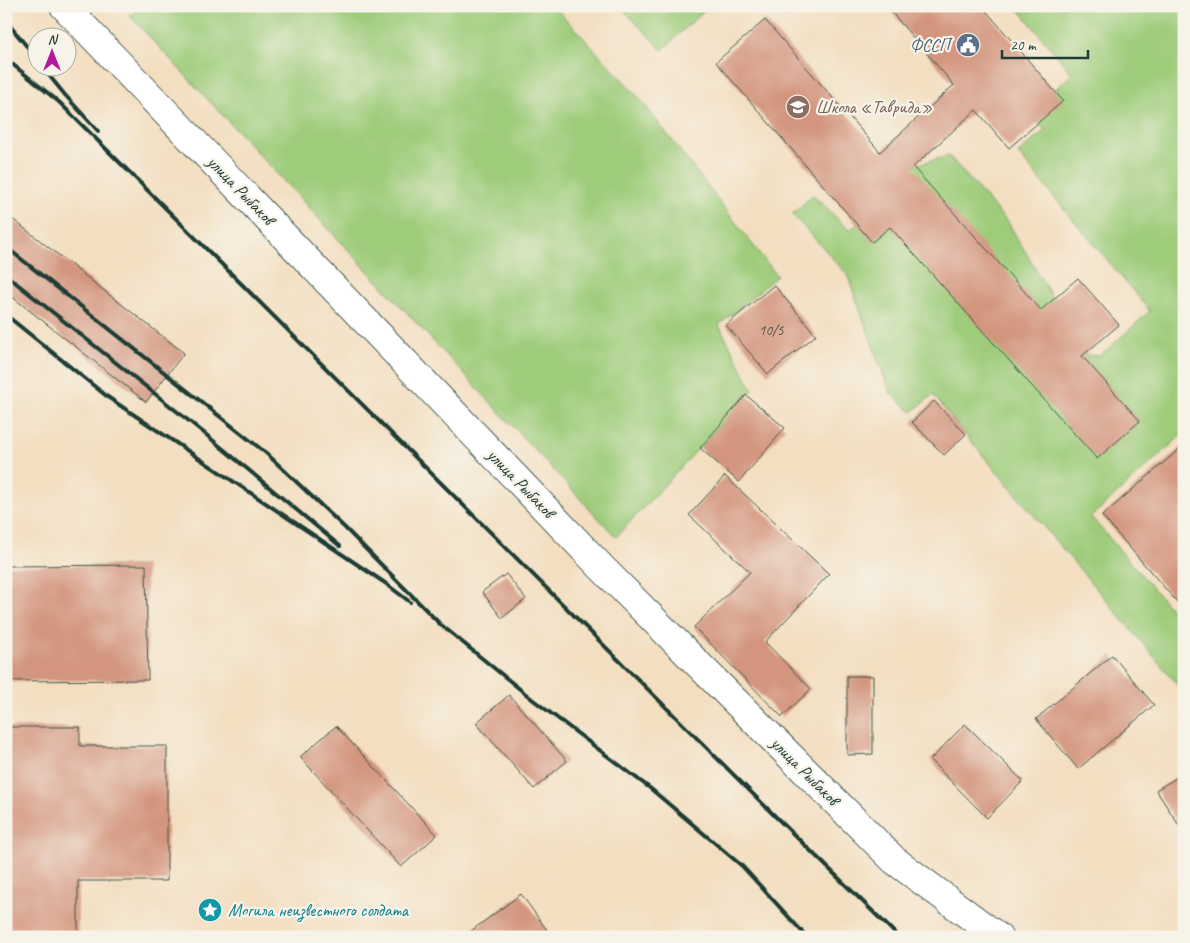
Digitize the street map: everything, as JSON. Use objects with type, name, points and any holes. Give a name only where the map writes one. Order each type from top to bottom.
[{"type":"street","name":"улица Рыбаков","points":[[64,6],[602,568],[894,860],[998,937]]},
{"type":"green space","points":[[141,6],[554,6],[640,99],[777,276],[719,325],[753,390],[616,537],[130,16]]},
{"type":"green space","points":[[620,6],[709,6],[662,50]]},
{"type":"green space","points":[[1016,6],[1184,6],[1184,433],[1091,517],[1184,624],[1184,692],[933,395],[912,412],[890,393],[847,274],[792,214],[813,195],[849,230],[869,217],[903,168],[949,156],[1009,224],[1086,355],[1100,356],[1150,311],[1018,154],[1045,130],[1030,113],[1072,74]]},
{"type":"building","points":[[886,6],[982,6],[1063,101],[1009,148],[976,110],[913,167],[1041,310],[1078,278],[1119,325],[1082,356],[1140,421],[1097,459],[890,227],[872,242],[716,62],[765,20],[880,152],[954,85]]},
{"type":"building","points":[[6,214],[184,353],[146,402],[6,292]]},
{"type":"building","points":[[774,285],[816,335],[768,374],[726,325]]},
{"type":"building","points":[[746,395],[785,428],[739,482],[700,448]]},
{"type":"building","points":[[934,401],[966,434],[944,455],[912,422]]},
{"type":"building","points":[[1184,445],[1184,610],[1102,516]]},
{"type":"building","points":[[725,476],[829,574],[765,642],[811,689],[782,717],[694,627],[750,572],[689,515]]},
{"type":"building","points":[[146,565],[148,680],[6,681],[6,566]]},
{"type":"building","points":[[506,574],[526,599],[502,618],[482,592]]},
{"type":"building","points":[[1112,655],[1154,705],[1078,769],[1036,719]]},
{"type":"building","points":[[847,676],[873,676],[873,754],[847,755]]},
{"type":"building","points":[[509,695],[567,761],[534,789],[476,723]]},
{"type":"building","points":[[965,724],[1023,781],[987,818],[930,760]]},
{"type":"building","points":[[336,726],[437,835],[401,867],[300,757]]},
{"type":"building","points":[[6,727],[80,727],[80,746],[167,746],[167,881],[78,881],[78,937],[6,937]]},
{"type":"building","points":[[1184,773],[1184,833],[1156,790]]},
{"type":"building","points":[[521,894],[552,937],[463,937]]},
{"type":"railway","points":[[6,21],[28,48]]},
{"type":"railway","points":[[6,59],[59,102],[778,819],[899,937]]},
{"type":"railway","points":[[51,78],[98,131]]},
{"type":"railway","points":[[6,247],[266,453],[345,528],[440,624],[532,699],[651,789],[742,866],[807,937]]},
{"type":"railway","points":[[6,275],[204,433],[340,546]]},
{"type":"railway","points":[[6,315],[109,398],[385,583],[410,602]]},
{"type":"place","name":"ФССП","points":[[968,45]]},
{"type":"place","name":"Школа «Таврида»","points":[[798,107]]},
{"type":"place","name":"Могила неизвестного солдата","points":[[210,910]]}]
